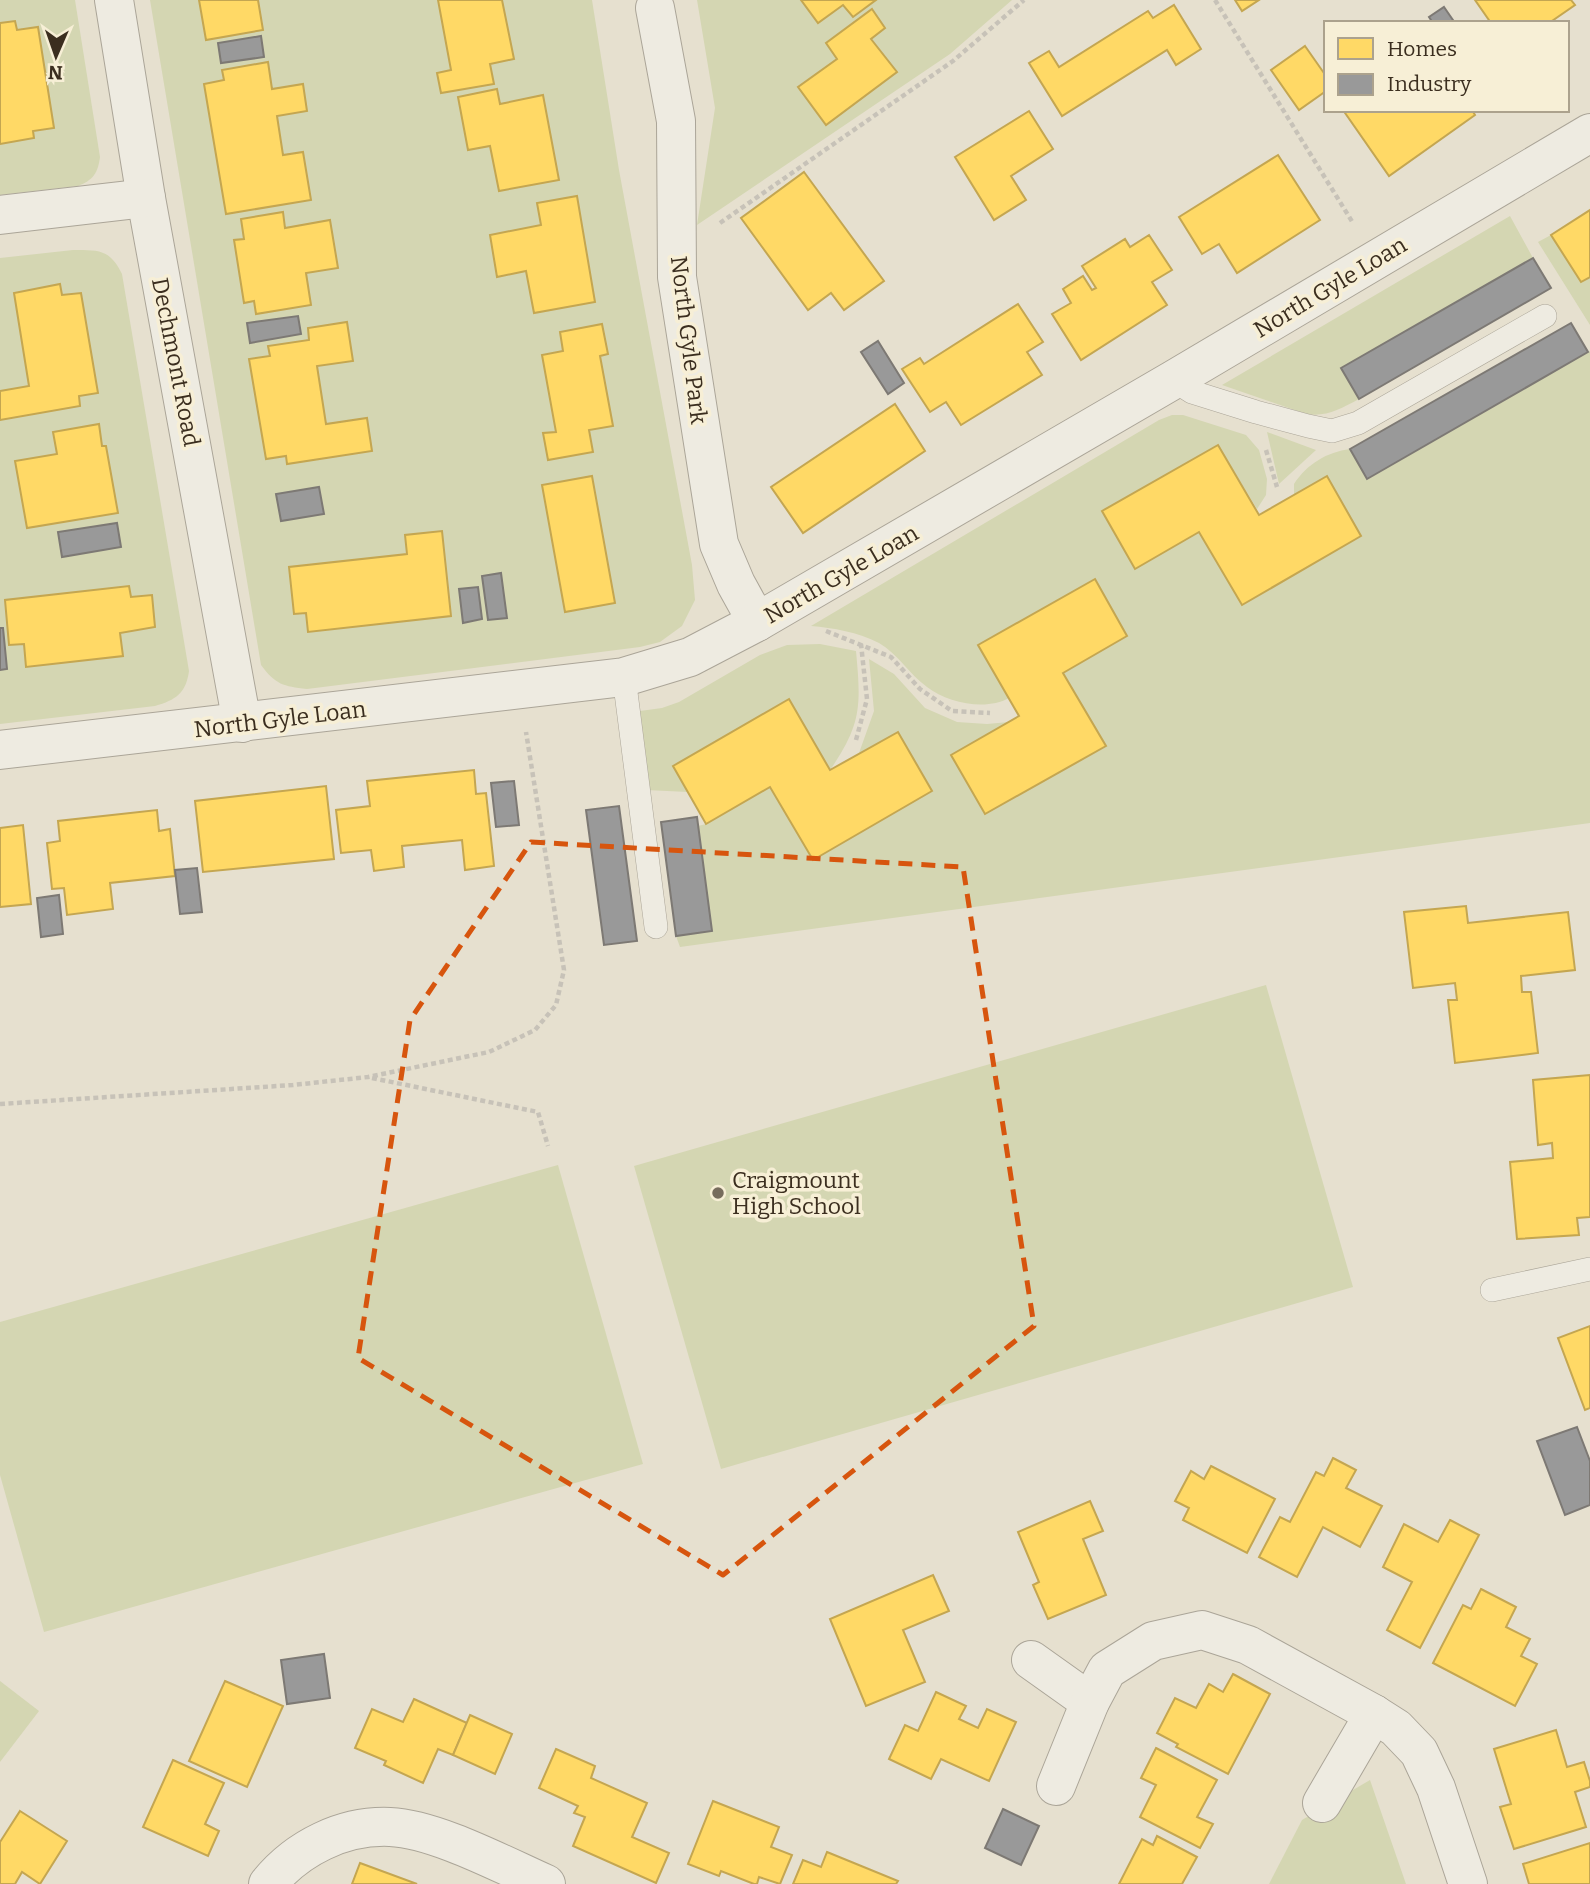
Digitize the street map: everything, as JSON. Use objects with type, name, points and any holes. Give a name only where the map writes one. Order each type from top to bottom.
[{"type":"street","name":"Dechmont Road","points":[[114,0],[146,198],[242,723]]},
{"type":"street","name":"North Gyle Park","points":[[655,8],[677,121],[677,277],[719,544],[736,584],[757,622]]},
{"type":"street","name":"North Gyle Loan","points":[[0,750],[624,677],[690,657],[757,622],[1174,380],[1590,133]]},
{"type":"street","points":[[0,215],[146,198]]},
{"type":"street","points":[[1056,1786],[1090,1702],[1107,1670],[1153,1642],[1202,1630],[1248,1645],[1396,1728],[1419,1752],[1436,1788],[1468,1884]]},
{"type":"street","points":[[1031,1660],[1090,1702]]},
{"type":"street","points":[[1322,1802],[1374,1714]]},
{"type":"street","points":[[268,1884],[283,1866],[323,1841],[346,1832],[390,1827],[455,1844],[546,1884]]},
{"type":"lane","points":[[1174,380],[1192,391],[1243,408],[1332,431],[1358,423],[1545,316]]},
{"type":"lane","points":[[624,677],[656,927]]},
{"type":"lane","points":[[1492,1290],[1590,1269]]},
{"type":"path","points":[[677,252],[953,61],[1024,0]]},
{"type":"path","points":[[1214,0],[1376,260]]},
{"type":"path","points":[[790,603],[820,629],[891,657],[920,689],[952,711],[990,713]]},
{"type":"path","points":[[856,740],[867,699],[861,643]]},
{"type":"path","points":[[0,1104],[279,1086],[368,1077],[489,1052],[535,1030],[556,1005],[564,970],[519,691]]},
{"type":"path","points":[[368,1077],[538,1112],[548,1146]]},
{"type":"highlighted area","points":[[531,842],[963,867],[1034,1326],[723,1575],[358,1358],[410,1020]]},
{"type":"green space","points":[[0,0],[75,0],[100,157],[94,175],[78,186],[0,195]]},
{"type":"green space","points":[[150,0],[592,0],[619,170],[692,565],[695,600],[682,626],[660,642],[640,647],[307,689],[281,683],[266,672],[261,665]]},
{"type":"green space","points":[[697,0],[1012,0],[950,54],[697,225],[715,108]]},
{"type":"green space","points":[[1510,216],[1533,258],[1342,368],[1359,399],[1339,409],[1314,415],[1222,385]]},
{"type":"green space","points":[[1551,235],[1581,282],[1590,277],[1590,325],[1538,242]]},
{"type":"green space","points":[[90,250],[108,255],[122,274],[189,671],[179,694],[155,706],[0,724],[0,258]]},
{"type":"green space","points":[[1590,351],[1590,823],[680,947],[676,936],[712,931],[698,826],[770,787],[813,860],[932,791],[898,732],[859,753],[874,711],[869,659],[894,674],[925,708],[957,722],[1009,722],[952,755],[985,814],[1105,746],[1063,673],[1127,636],[1095,579],[979,645],[1009,698],[989,704],[956,701],[936,693],[886,648],[871,639],[845,631],[811,626],[1159,420],[1172,415],[1183,415],[1246,435],[1259,450],[1267,479],[1266,495],[1257,509],[1218,445],[1102,512],[1135,568],[1199,532],[1242,604],[1361,536],[1327,476],[1294,495],[1294,484],[1311,465],[1333,453],[1350,449],[1368,479]]},
{"type":"green space","points":[[1267,432],[1316,450],[1279,484]]},
{"type":"green space","points":[[820,644],[856,651],[858,670],[858,700],[854,726],[830,770],[789,700],[688,792],[646,790],[635,721],[640,711],[679,702],[760,655],[787,645]]},
{"type":"green space","points":[[1266,985],[1353,1287],[721,1469],[634,1166]]},
{"type":"green space","points":[[558,1165],[643,1464],[44,1632],[0,1475],[0,1322]]},
{"type":"green space","points":[[0,1681],[39,1711],[0,1762]]},
{"type":"green space","points":[[1370,1780],[1406,1884],[1269,1884],[1302,1820]]},
{"type":"building: Homes","points":[[199,0],[258,0],[263,30],[206,40]]},
{"type":"building: Homes","points":[[438,0],[502,0],[514,59],[490,64],[494,84],[441,93],[437,73],[451,70]]},
{"type":"building: Homes","points":[[801,0],[876,0],[853,17],[843,5],[818,23]]},
{"type":"building: Homes","points":[[1235,0],[1259,0],[1242,11]]},
{"type":"building: Homes","points":[[1475,0],[1571,0],[1575,5],[1552,21],[1490,21]]},
{"type":"building: Homes","points":[[1174,5],[1201,49],[1176,65],[1167,50],[1062,116],[1029,63],[1049,51],[1059,67],[1148,11],[1153,18]]},
{"type":"building: Homes","points":[[872,9],[885,28],[871,39],[897,72],[826,125],[798,87],[837,59],[826,43]]},
{"type":"building: Homes","points":[[15,21],[17,30],[38,27],[54,128],[33,131],[34,138],[0,144],[0,23]]},
{"type":"building: Homes","points":[[1305,46],[1324,73],[1324,92],[1299,110],[1271,70]]},
{"type":"building: Homes","points":[[268,62],[272,89],[303,84],[307,111],[277,116],[283,155],[303,152],[311,200],[226,214],[204,84],[224,80],[222,70]]},
{"type":"building: Homes","points":[[497,89],[500,104],[543,95],[559,180],[499,191],[490,146],[468,150],[458,97]]},
{"type":"building: Homes","points":[[1029,111],[1053,149],[1011,176],[1026,200],[994,220],[955,157]]},
{"type":"building: Homes","points":[[1344,112],[1473,112],[1475,115],[1389,176]]},
{"type":"building: Homes","points":[[1278,155],[1320,220],[1237,273],[1219,244],[1202,254],[1179,217]]},
{"type":"building: Homes","points":[[804,172],[884,281],[844,310],[831,293],[808,310],[741,218]]},
{"type":"building: Homes","points":[[577,196],[595,302],[534,313],[526,271],[497,277],[490,235],[541,225],[537,203]]},
{"type":"building: Homes","points":[[1590,210],[1590,277],[1581,282],[1551,235]]},
{"type":"building: Homes","points":[[283,212],[285,228],[330,220],[338,268],[306,273],[311,305],[256,314],[254,301],[244,303],[234,240],[244,239],[241,219]]},
{"type":"building: Homes","points":[[1149,235],[1172,270],[1152,282],[1167,305],[1081,360],[1052,314],[1071,303],[1063,289],[1083,276],[1092,290],[1096,288],[1082,266],[1125,239],[1130,247]]},
{"type":"building: Homes","points":[[60,284],[62,295],[81,293],[98,393],[79,396],[80,406],[0,420],[0,391],[29,386],[14,293]]},
{"type":"building: Homes","points":[[1018,304],[1043,342],[1027,352],[1042,375],[961,425],[946,402],[930,412],[902,369],[920,358],[924,364]]},
{"type":"building: Homes","points":[[347,322],[353,361],[317,366],[326,424],[367,418],[372,451],[287,464],[286,456],[266,459],[249,359],[270,356],[268,346],[309,340],[308,328]]},
{"type":"building: Homes","points":[[602,324],[608,354],[600,356],[613,426],[589,430],[593,452],[548,460],[543,433],[556,432],[542,355],[563,351],[560,332]]},
{"type":"building: Homes","points":[[895,404],[925,451],[803,533],[771,487]]},
{"type":"building: Homes","points":[[99,424],[102,446],[106,446],[118,513],[27,528],[15,461],[57,454],[53,432]]},
{"type":"building: Homes","points":[[1218,445],[1259,515],[1327,476],[1361,536],[1242,605],[1199,532],[1135,569],[1102,511]]},
{"type":"building: Homes","points":[[592,476],[615,603],[565,612],[542,485]]},
{"type":"building: Homes","points":[[442,531],[451,616],[308,632],[306,613],[294,614],[289,567],[407,554],[405,535]]},
{"type":"building: Homes","points":[[1095,579],[1127,636],[1063,673],[1106,746],[985,814],[951,755],[1019,716],[978,645]]},
{"type":"building: Homes","points":[[129,586],[131,597],[152,595],[155,627],[120,633],[123,656],[26,667],[24,644],[9,645],[5,600]]},
{"type":"building: Homes","points":[[789,699],[830,770],[898,732],[932,791],[813,860],[770,787],[706,824],[673,766]]},
{"type":"building: Homes","points":[[474,770],[476,794],[486,793],[494,866],[465,870],[462,840],[402,846],[404,867],[374,871],[371,850],[341,853],[336,810],[370,806],[367,781]]},
{"type":"building: Homes","points":[[326,786],[334,859],[203,872],[195,801]]},
{"type":"building: Homes","points":[[157,810],[159,831],[170,829],[175,876],[110,883],[113,909],[67,915],[64,888],[52,889],[47,843],[60,841],[58,821]]},
{"type":"building: Homes","points":[[23,825],[31,904],[0,907],[0,828]]},
{"type":"building: Homes","points":[[1466,906],[1468,923],[1568,912],[1575,970],[1521,976],[1522,992],[1531,992],[1538,1053],[1455,1063],[1448,1000],[1457,1000],[1455,983],[1413,988],[1404,912]]},
{"type":"building: Homes","points":[[1590,1075],[1590,1217],[1577,1218],[1579,1235],[1517,1239],[1510,1162],[1553,1158],[1552,1143],[1538,1145],[1533,1080]]},
{"type":"building: Homes","points":[[1590,1326],[1590,1408],[1585,1410],[1558,1338]]},
{"type":"building: Homes","points":[[1333,1458],[1356,1470],[1346,1488],[1382,1506],[1360,1547],[1323,1527],[1297,1577],[1259,1557],[1280,1517],[1290,1522],[1316,1472],[1324,1476]]},
{"type":"building: Homes","points":[[1211,1466],[1275,1499],[1247,1553],[1183,1520],[1189,1508],[1175,1501],[1191,1471],[1204,1479]]},
{"type":"building: Homes","points":[[1090,1501],[1103,1531],[1083,1539],[1106,1595],[1048,1619],[1033,1585],[1039,1582],[1018,1532]]},
{"type":"building: Homes","points":[[1450,1520],[1479,1535],[1420,1648],[1387,1630],[1412,1582],[1383,1567],[1404,1524],[1438,1542]]},
{"type":"building: Homes","points":[[933,1575],[949,1611],[903,1630],[925,1682],[866,1706],[830,1619]]},
{"type":"building: Homes","points":[[1481,1589],[1516,1607],[1506,1627],[1530,1639],[1521,1656],[1537,1664],[1515,1706],[1433,1663],[1463,1605],[1471,1609]]},
{"type":"building: Homes","points":[[1233,1674],[1270,1694],[1228,1774],[1176,1747],[1178,1744],[1157,1733],[1175,1698],[1196,1708],[1209,1684],[1223,1692]]},
{"type":"building: Homes","points":[[225,1681],[283,1706],[247,1787],[189,1761]]},
{"type":"building: Homes","points":[[936,1692],[966,1706],[959,1719],[978,1728],[987,1709],[1016,1722],[989,1781],[941,1759],[931,1779],[889,1759],[905,1725],[918,1731]]},
{"type":"building: Homes","points":[[414,1699],[467,1723],[453,1755],[438,1749],[423,1783],[384,1765],[386,1761],[355,1748],[372,1709],[403,1722]]},
{"type":"building: Homes","points":[[470,1715],[512,1734],[495,1774],[453,1755]]},
{"type":"building: Homes","points":[[1556,1730],[1567,1767],[1584,1762],[1590,1781],[1590,1787],[1575,1792],[1586,1827],[1514,1849],[1500,1807],[1511,1804],[1494,1749]]},
{"type":"building: Homes","points":[[1156,1748],[1217,1780],[1197,1817],[1213,1824],[1200,1848],[1140,1817],[1156,1785],[1141,1778]]},
{"type":"building: Homes","points":[[556,1749],[595,1766],[591,1778],[647,1803],[632,1837],[669,1853],[656,1883],[573,1846],[585,1817],[574,1813],[578,1806],[539,1788]]},
{"type":"building: Homes","points":[[173,1760],[224,1783],[205,1824],[219,1831],[208,1856],[143,1827]]},
{"type":"building: Homes","points":[[713,1801],[779,1827],[771,1847],[792,1855],[780,1884],[759,1877],[757,1884],[754,1884],[721,1871],[719,1876],[688,1864]]},
{"type":"building: Homes","points":[[20,1811],[67,1841],[40,1884],[22,1872],[15,1884],[0,1884],[0,1842]]},
{"type":"building: Homes","points":[[1157,1836],[1197,1857],[1182,1884],[1119,1884],[1142,1839],[1153,1845]]},
{"type":"building: Homes","points":[[1590,1843],[1590,1884],[1529,1884],[1523,1864]]},
{"type":"building: Homes","points":[[827,1852],[898,1881],[896,1884],[793,1884],[803,1860],[821,1867]]},
{"type":"building: Homes","points":[[360,1863],[417,1884],[352,1884]]},
{"type":"building: Industry","points":[[1444,7],[1454,21],[1432,21],[1429,17]]},
{"type":"building: Industry","points":[[261,36],[264,57],[221,63],[218,43]]},
{"type":"building: Industry","points":[[1533,258],[1551,288],[1359,399],[1341,368]]},
{"type":"building: Industry","points":[[298,316],[301,334],[250,343],[247,323]]},
{"type":"building: Industry","points":[[1571,323],[1588,352],[1367,479],[1350,449]]},
{"type":"building: Industry","points":[[878,341],[904,383],[888,394],[861,352]]},
{"type":"building: Industry","points":[[319,487],[324,514],[281,521],[276,494]]},
{"type":"building: Industry","points":[[117,523],[121,547],[62,557],[58,532]]},
{"type":"building: Industry","points":[[501,573],[507,618],[488,620],[482,576]]},
{"type":"building: Industry","points":[[478,587],[482,619],[463,623],[459,589]]},
{"type":"building: Industry","points":[[0,628],[3,628],[7,669],[0,670]]},
{"type":"building: Industry","points":[[514,781],[519,825],[496,827],[491,783]]},
{"type":"building: Industry","points":[[619,806],[637,941],[604,945],[586,810]]},
{"type":"building: Industry","points":[[697,817],[712,931],[676,936],[661,822]]},
{"type":"building: Industry","points":[[197,868],[202,912],[180,914],[175,870]]},
{"type":"building: Industry","points":[[59,895],[63,934],[41,937],[37,898]]},
{"type":"building: Industry","points":[[1577,1427],[1590,1461],[1590,1505],[1565,1515],[1537,1441]]},
{"type":"building: Industry","points":[[324,1654],[330,1698],[287,1704],[281,1660]]},
{"type":"building: Industry","points":[[1003,1809],[1039,1826],[1021,1865],[985,1848]]},
{"type":"place","name":"Craigmount High School","points":[[718,1193]]}]
